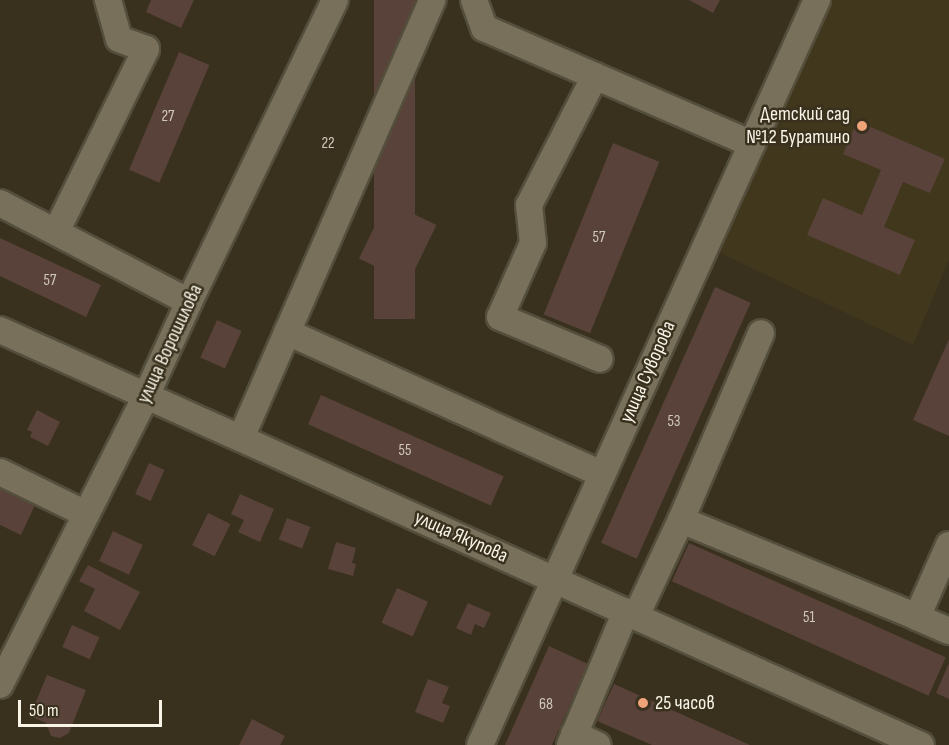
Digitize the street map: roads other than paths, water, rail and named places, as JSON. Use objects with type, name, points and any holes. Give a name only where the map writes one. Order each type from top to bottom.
[{"type":"street","points":[[56,232],[146,49],[119,39],[108,0]]},
{"type":"street","name":"улица Ворошилова","points":[[0,685],[147,396],[189,302],[335,0]]},
{"type":"street","points":[[241,438],[432,0]]},
{"type":"street","points":[[474,0],[484,28],[752,144]]},
{"type":"street","name":"улица Суворова","points":[[480,745],[817,0]]},
{"type":"street","points":[[595,76],[529,205],[533,243],[500,317],[600,359]]},
{"type":"street","points":[[0,203],[189,302]]},
{"type":"street","name":"улица Якупова","points":[[0,330],[921,745]]},
{"type":"street","points":[[287,332],[602,474]]},
{"type":"street","points":[[598,745],[572,740],[631,614],[681,520],[761,333]]},
{"type":"street","points":[[0,472],[86,514]]},
{"type":"street","points":[[681,520],[949,631]]},
{"type":"street","points":[[917,617],[949,545]]},
{"type":"place","name":"Детский сад №12 Буратино","points":[[862,126]]},
{"type":"place","name":"25 часов","points":[[643,703]]}]
